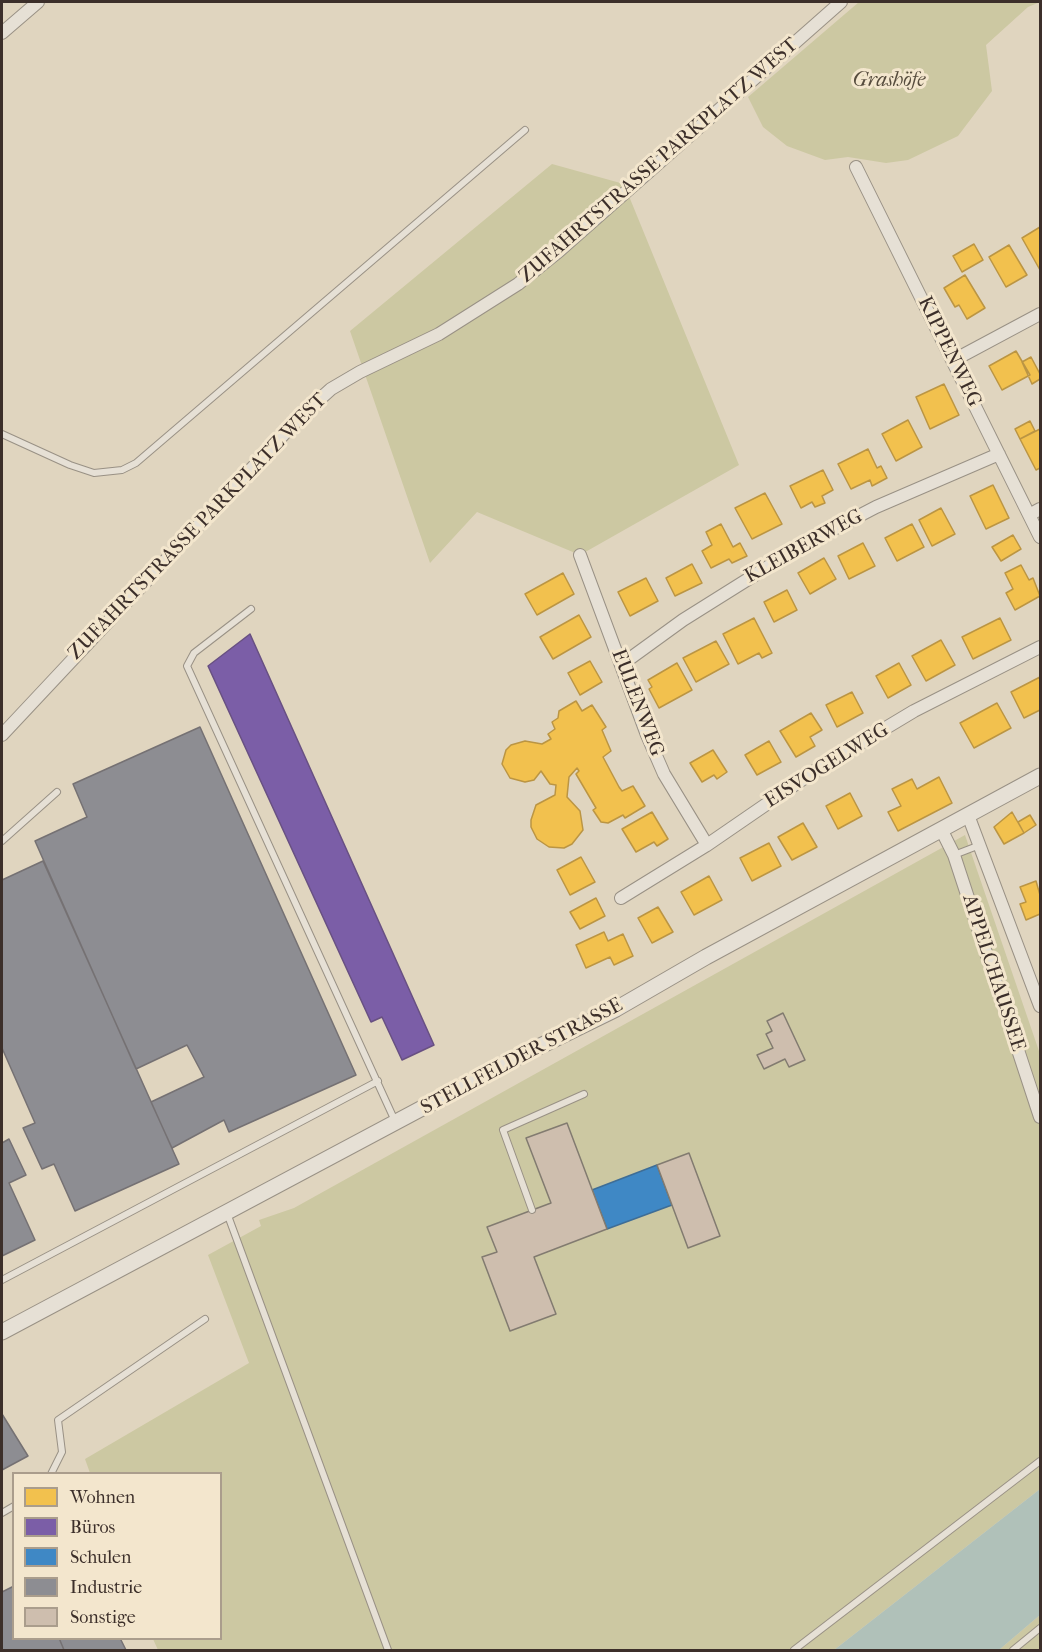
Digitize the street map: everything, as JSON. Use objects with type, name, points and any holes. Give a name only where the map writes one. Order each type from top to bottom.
[{"type":"street","points":[[2,33],[38,2]]},
{"type":"street","name":"ZUFAHRTSTRASSE PARKPLATZ WEST","points":[[2,735],[300,417],[331,390],[360,372],[439,334],[518,284],[559,251],[841,2]]},
{"type":"street","name":"KIPPENWEG","points":[[856,167],[999,454],[1035,512],[1041,537]]},
{"type":"street","points":[[954,360],[1041,314]]},
{"type":"street","name":"KLEIBERWEG","points":[[621,664],[683,620],[801,546],[876,507],[999,454]]},
{"type":"street","name":"EULENWEG","points":[[580,555],[647,735],[664,774],[707,845]]},
{"type":"street","name":"EISVOGELWEG","points":[[621,898],[707,845],[819,768],[914,711],[1041,647]]},
{"type":"street","name":"STELLFELDER STRASSE","points":[[2,1332],[518,1057],[616,1008],[1041,776]]},
{"type":"street","points":[[968,815],[1041,1006]]},
{"type":"street","name":"APPELCHAUSSEE","points":[[941,829],[954,855],[1041,1118]]},
{"type":"lane","points":[[2,434],[70,465],[94,473],[122,470],[136,463],[525,130]]},
{"type":"lane","points":[[251,609],[194,653],[187,666],[396,1123]]},
{"type":"lane","points":[[2,841],[57,792]]},
{"type":"lane","points":[[954,855],[980,845]]},
{"type":"lane","points":[[2,1280],[378,1081]]},
{"type":"lane","points":[[532,1210],[503,1130],[584,1094]]},
{"type":"lane","points":[[226,1213],[388,1650]]},
{"type":"lane","points":[[52,1472],[62,1452],[58,1420],[205,1318]]},
{"type":"lane","points":[[795,1650],[1041,1461]]},
{"type":"lane","points":[[1013,1650],[1041,1628]]},
{"type":"green space","name":"Grashöfe","points":[[859,2],[1040,2],[1028,7],[986,45],[992,91],[958,136],[908,160],[886,163],[848,157],[825,160],[787,146],[763,127],[748,97]]},
{"type":"green space","points":[[552,164],[624,184],[739,465],[580,555],[477,512],[430,563],[350,331]]},
{"type":"green space","points":[[965,835],[1040,1054],[1040,1489],[834,1650],[158,1650],[153,1640],[222,1640],[222,1472],[90,1472],[85,1459],[249,1363],[208,1255],[261,1226],[259,1220],[294,1208]]},
{"type":"green space","points":[[1040,1615],[1040,1650],[999,1650]]},
{"type":"shaded area","points":[[1040,1489],[1040,1615],[999,1650],[834,1650]]},
{"type":"building: Wohnen","points":[[1040,227],[1040,270],[1022,238]]},
{"type":"building: Wohnen","points":[[974,244],[983,260],[962,272],[953,256]]},
{"type":"building: Wohnen","points":[[1009,245],[1027,275],[1006,287],[989,257]]},
{"type":"building: Wohnen","points":[[965,275],[985,308],[967,319],[959,305],[955,307],[944,288]]},
{"type":"building: Wohnen","points":[[1016,351],[1030,375],[1002,390],[989,366]]},
{"type":"building: Wohnen","points":[[1031,357],[1040,374],[1040,379],[1032,384],[1022,362]]},
{"type":"building: Wohnen","points":[[944,384],[959,415],[930,429],[916,397]]},
{"type":"building: Wohnen","points":[[908,420],[922,447],[896,461],[882,434]]},
{"type":"building: Wohnen","points":[[1030,421],[1035,431],[1020,439],[1015,429]]},
{"type":"building: Wohnen","points":[[1040,429],[1040,468],[1036,470],[1020,439]]},
{"type":"building: Wohnen","points":[[868,449],[877,468],[881,466],[887,478],[872,486],[870,480],[851,489],[838,464]]},
{"type":"building: Wohnen","points":[[823,470],[833,490],[822,496],[825,503],[815,507],[812,502],[801,508],[790,486]]},
{"type":"building: Wohnen","points":[[993,485],[1009,518],[986,529],[970,496]]},
{"type":"building: Wohnen","points":[[765,493],[782,524],[752,539],[735,508]]},
{"type":"building: Wohnen","points":[[941,508],[955,534],[932,546],[919,520]]},
{"type":"building: Wohnen","points":[[721,524],[733,547],[740,543],[747,556],[732,563],[729,559],[711,568],[702,551],[712,545],[706,532]]},
{"type":"building: Wohnen","points":[[912,524],[924,547],[897,561],[885,538]]},
{"type":"building: Wohnen","points":[[1013,535],[1021,549],[1001,561],[992,547]]},
{"type":"building: Wohnen","points":[[863,543],[875,566],[849,579],[838,556]]},
{"type":"building: Wohnen","points":[[824,558],[836,579],[810,594],[798,573]]},
{"type":"building: Wohnen","points":[[692,564],[702,583],[675,596],[666,578]]},
{"type":"building: Wohnen","points":[[1021,565],[1029,580],[1033,578],[1040,596],[1015,610],[1006,593],[1013,589],[1005,573]]},
{"type":"building: Wohnen","points":[[563,573],[574,594],[537,615],[525,594]]},
{"type":"building: Wohnen","points":[[646,578],[658,601],[630,616],[618,592]]},
{"type":"building: Wohnen","points":[[787,590],[797,610],[774,622],[764,602]]},
{"type":"building: Wohnen","points":[[579,615],[591,637],[553,659],[540,637]]},
{"type":"building: Wohnen","points":[[754,618],[772,653],[762,658],[759,653],[738,664],[723,634]]},
{"type":"building: Wohnen","points":[[1000,618],[1011,640],[973,659],[962,637]]},
{"type":"building: Wohnen","points":[[941,640],[955,665],[926,681],[912,656]]},
{"type":"building: Wohnen","points":[[716,641],[729,664],[696,682],[683,658]]},
{"type":"building: Wohnen","points":[[590,661],[602,682],[580,695],[568,673]]},
{"type":"building: Wohnen","points":[[677,663],[692,690],[659,708],[649,689],[652,687],[648,680]]},
{"type":"building: Wohnen","points":[[899,663],[911,685],[888,698],[876,676]]},
{"type":"building: Wohnen","points":[[1040,677],[1040,710],[1024,718],[1011,692]]},
{"type":"building: Wohnen","points":[[852,692],[863,713],[837,727],[826,705]]},
{"type":"building: Wohnen","points":[[576,701],[582,711],[592,705],[606,727],[602,730],[611,751],[603,757],[619,787],[622,791],[633,786],[645,806],[625,818],[623,815],[608,823],[601,822],[593,810],[596,808],[576,774],[579,771],[577,768],[569,777],[567,797],[580,811],[583,830],[572,844],[564,848],[549,847],[537,839],[531,827],[531,820],[536,805],[555,795],[556,785],[550,784],[541,771],[534,780],[525,782],[510,778],[502,764],[506,750],[511,745],[525,741],[542,744],[551,739],[548,734],[555,729],[552,722],[558,718],[559,711]]},
{"type":"building: Wohnen","points":[[997,703],[1011,728],[974,748],[960,723]]},
{"type":"building: Wohnen","points":[[811,713],[822,730],[810,737],[815,746],[796,757],[780,731]]},
{"type":"building: Wohnen","points":[[769,741],[781,762],[757,775],[745,755]]},
{"type":"building: Wohnen","points":[[713,750],[727,772],[717,779],[714,775],[702,782],[690,763]]},
{"type":"building: Wohnen","points":[[939,777],[952,803],[898,831],[888,812],[901,806],[892,789],[912,779],[917,789]]},
{"type":"building: Wohnen","points":[[850,793],[862,816],[838,829],[826,806]]},
{"type":"building: Wohnen","points":[[652,812],[668,839],[657,846],[654,842],[636,852],[622,829]]},
{"type":"building: Wohnen","points":[[1012,812],[1024,833],[1004,844],[994,827]]},
{"type":"building: Wohnen","points":[[1030,815],[1036,825],[1024,833],[1018,822]]},
{"type":"building: Wohnen","points":[[803,823],[817,847],[792,860],[778,837]]},
{"type":"building: Wohnen","points":[[769,843],[781,866],[752,881],[740,858]]},
{"type":"building: Wohnen","points":[[581,857],[595,882],[570,895],[557,870]]},
{"type":"building: Wohnen","points":[[709,876],[722,900],[694,915],[681,892]]},
{"type":"building: Wohnen","points":[[1036,881],[1040,895],[1040,914],[1026,920],[1020,904],[1026,902],[1020,887]]},
{"type":"building: Wohnen","points":[[596,898],[605,916],[580,929],[570,912]]},
{"type":"building: Wohnen","points":[[658,907],[673,932],[652,943],[638,918]]},
{"type":"building: Wohnen","points":[[604,932],[608,941],[623,934],[633,956],[614,965],[610,957],[586,968],[576,945]]},
{"type":"building: Büros","points":[[250,634],[434,1045],[402,1060],[382,1017],[371,1022],[208,666]]},
{"type":"building: Schulen","points":[[657,1165],[672,1205],[607,1229],[592,1190]]},
{"type":"building: Industrie","points":[[200,727],[356,1075],[229,1132],[224,1120],[172,1148],[151,1102],[204,1077],[187,1045],[136,1069],[35,841],[87,817],[73,784]]},
{"type":"building: Industrie","points":[[43,861],[179,1164],[75,1211],[54,1164],[42,1169],[23,1128],[35,1123],[2,1048],[2,880]]},
{"type":"building: Industrie","points":[[9,1139],[26,1175],[9,1183],[35,1240],[2,1256],[2,1143]]},
{"type":"building: Industrie","points":[[2,1414],[28,1456],[2,1470]]},
{"type":"building: Industrie","points":[[12,1587],[12,1640],[60,1640],[64,1650],[2,1650],[2,1592]]},
{"type":"building: Industrie","points":[[60,1640],[121,1640],[126,1650],[64,1650]]},
{"type":"building: Sonstige","points":[[783,1013],[805,1060],[789,1067],[785,1059],[764,1069],[757,1055],[773,1048],[766,1034],[772,1031],[767,1021]]},
{"type":"building: Sonstige","points":[[567,1123],[607,1229],[534,1257],[556,1314],[510,1331],[482,1257],[497,1252],[487,1227],[551,1203],[526,1138]]},
{"type":"building: Sonstige","points":[[689,1153],[720,1236],[688,1248],[657,1165]]}]
